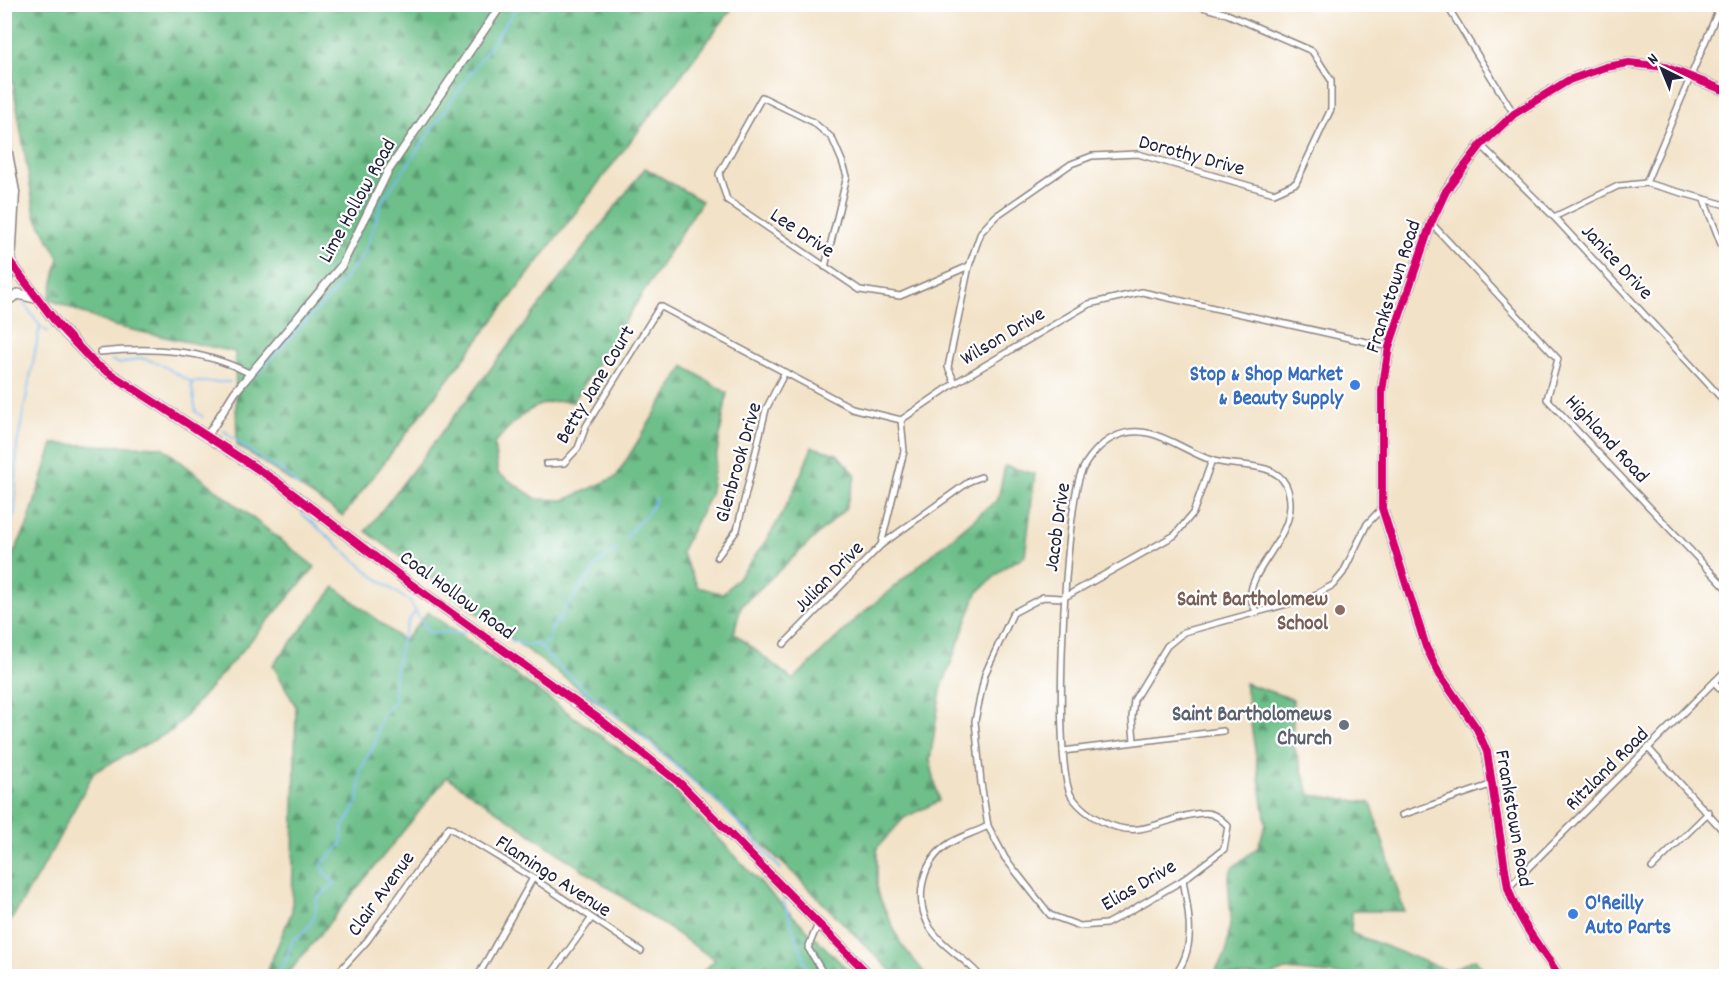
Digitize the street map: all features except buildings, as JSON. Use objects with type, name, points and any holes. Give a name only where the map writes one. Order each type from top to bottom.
[{"type":"main road","name":"Frankstown Road","points":[[1559,976],[1526,930],[1508,888],[1493,784],[1486,752],[1477,729],[1440,675],[1421,636],[1382,508],[1382,391],[1389,347],[1431,223],[1455,177],[1481,144],[1514,114],[1569,80],[1606,67],[1629,63],[1651,64],[1689,75],[1726,91]]},
{"type":"main road","points":[[4,131],[15,192],[10,263],[11,290],[4,302]]},
{"type":"main road","points":[[4,206],[15,192]]},
{"type":"main road","name":"Coal Hollow Road","points":[[4,254],[38,299],[88,358],[285,487],[408,582],[524,664],[652,760],[711,812],[870,976]]},
{"type":"main road","points":[[11,290],[38,299]]},
{"type":"street","name":"Lime Hollow Road","points":[[207,435],[249,373],[342,265],[388,171],[501,4]]},
{"type":"street","name":"Dorothy Drive","points":[[955,383],[948,367],[969,266],[981,232],[996,216],[1071,164],[1092,156],[1138,154],[1274,194],[1296,183],[1331,109],[1332,80],[1312,51],[1227,14],[1192,4]]},
{"type":"street","points":[[1646,183],[1689,75],[1721,4]]},
{"type":"street","points":[[1447,5],[1514,114]]},
{"type":"street","name":"Lee Drive","points":[[825,267],[848,176],[832,138],[813,122],[762,97],[719,174],[727,200],[825,267],[860,290],[900,296],[969,266]]},
{"type":"street","name":"Janice Drive","points":[[1481,144],[1554,217],[1726,403]]},
{"type":"street","points":[[1554,217],[1618,186],[1646,183],[1726,206]]},
{"type":"street","points":[[1704,201],[1726,257]]},
{"type":"street","name":"Highland Road","points":[[1431,223],[1558,359],[1547,399],[1726,588]]},
{"type":"street","name":"Wilson Drive","points":[[901,420],[955,383],[1089,304],[1142,292],[1389,347]]},
{"type":"street","name":"Betty Jane Court","points":[[546,464],[564,463],[578,448],[586,426],[660,306],[785,372]]},
{"type":"street","points":[[100,352],[144,349],[183,352],[214,359],[249,373]]},
{"type":"street","points":[[785,372],[852,408],[901,420]]},
{"type":"street","name":"Glenbrook Drive","points":[[717,557],[737,530],[766,409],[785,372]]},
{"type":"street","name":"Julian Drive","points":[[784,644],[881,545],[904,452],[901,420]]},
{"type":"street","name":"Jacob Drive","points":[[1063,598],[1075,494],[1082,472],[1095,450],[1112,438],[1127,432],[1152,432],[1212,460],[1268,469],[1285,483],[1291,505],[1282,535],[1252,586],[1251,598],[1256,611]]},
{"type":"street","points":[[1063,598],[1175,535],[1193,513],[1212,460]]},
{"type":"street","points":[[881,545],[970,481],[981,477]]},
{"type":"street","points":[[1134,741],[1132,717],[1134,700],[1167,646],[1184,632],[1309,598],[1333,585],[1342,573],[1367,524],[1382,508]]},
{"type":"street","name":"Elias Drive","points":[[1043,597],[1063,598],[1063,751],[1070,794],[1083,810],[1100,821],[1138,829],[1207,813],[1220,818],[1228,826],[1224,849],[1183,880],[1106,924],[1080,926],[1050,915],[1005,858],[988,826],[975,721],[985,674],[1013,613],[1043,597]]},
{"type":"street","name":"Ritzland Road","points":[[1508,888],[1726,670]]},
{"type":"street","points":[[1714,682],[1726,695]]},
{"type":"street","points":[[1063,751],[1222,731]]},
{"type":"street","points":[[1648,748],[1709,812],[1726,834]]},
{"type":"street","points":[[1402,815],[1493,784]]},
{"type":"street","points":[[1652,868],[1709,812]]},
{"type":"street","points":[[980,976],[928,924],[921,885],[928,864],[949,843],[988,826]]},
{"type":"street","name":"Flamingo Avenue","points":[[449,827],[533,878],[641,951]]},
{"type":"street","name":"Clair Avenue","points":[[335,976],[367,941],[449,827]]},
{"type":"street","points":[[478,976],[533,878]]},
{"type":"street","points":[[1174,976],[1186,958],[1190,931],[1183,880]]},
{"type":"street","points":[[550,976],[591,919]]},
{"type":"street","points":[[818,922],[808,948],[825,976]]},
{"type":"green space","points":[[4,5],[735,5],[343,516],[237,445],[235,352],[114,326],[49,299],[59,258],[35,215],[5,36]]},
{"type":"green space","points":[[645,168],[702,201],[573,402],[548,403],[528,411],[494,444],[498,473],[537,499],[565,500],[616,477],[684,366],[727,393],[710,495],[681,552],[698,587],[723,594],[752,560],[786,507],[812,447],[837,454],[856,475],[845,509],[741,606],[734,633],[793,680],[857,618],[998,499],[1005,466],[1035,474],[1025,556],[1005,567],[977,593],[941,690],[930,760],[939,801],[904,818],[877,848],[877,892],[901,944],[927,976],[896,976],[790,870],[653,743],[366,531]]},
{"type":"green space","points":[[53,444],[162,447],[315,567],[173,730],[94,772],[46,862],[5,930],[5,570],[27,526]]},
{"type":"green space","points":[[335,587],[404,641],[428,612],[670,786],[768,891],[854,976],[698,976],[715,960],[447,777],[286,976],[265,976],[292,911],[296,707],[273,665]]},
{"type":"green space","points":[[1245,683],[1293,699],[1293,744],[1310,795],[1371,803],[1404,911],[1352,911],[1351,933],[1449,971],[1475,959],[1490,976],[1352,976],[1286,970],[1268,976],[1212,976],[1226,954],[1231,915],[1228,879],[1232,868],[1258,847],[1266,824]]},
{"type":"waterway","points":[[253,378],[336,290],[366,250],[382,201],[519,4]]},
{"type":"waterway","points":[[4,536],[15,512],[17,445],[40,326],[20,298]]},
{"type":"waterway","points":[[41,327],[48,332]]},
{"type":"waterway","points":[[111,360],[120,364],[141,358],[158,363],[191,382],[230,382]]},
{"type":"waterway","points":[[191,382],[196,412],[203,417]]},
{"type":"waterway","points":[[224,431],[262,460],[282,470],[298,486]]},
{"type":"waterway","points":[[626,539],[649,511],[656,498]]},
{"type":"waterway","points":[[301,513],[371,574],[410,602],[428,632],[466,633]]},
{"type":"waterway","points":[[541,647],[549,640],[554,623],[560,621],[562,613],[599,563],[618,548]]},
{"type":"waterway","points":[[275,973],[283,966],[293,940],[311,923],[315,915],[316,900],[335,883],[325,873],[322,864],[342,844],[343,829],[359,800],[360,771],[375,744],[380,718],[395,700],[399,654],[406,629],[415,613]]},
{"type":"waterway","points":[[511,640],[526,646],[537,644],[555,663],[620,719]]},
{"type":"waterway","points":[[631,727],[724,808],[781,869]]},
{"type":"waterway","points":[[783,899],[810,976]]},
{"type":"cycle path","points":[[1559,976],[1530,934],[1508,888],[1487,752],[1477,729],[1440,675],[1426,647],[1382,508],[1382,391],[1389,347],[1431,223],[1446,191],[1481,145],[1514,114],[1569,80],[1606,67],[1629,63],[1665,67],[1726,91]]},
{"type":"cycle path","points":[[4,254],[58,325],[94,363],[276,481],[408,582],[602,721],[681,784],[870,976]]},
{"type":"place","name":"Stop & Shop Market & Beauty Supply","points":[[1355,385]]},
{"type":"place","name":"Saint Bartholomew School","points":[[1340,610]]},
{"type":"place","name":"Saint Bartholomews Church","points":[[1344,725]]},
{"type":"place","name":"O'Reilly Auto Parts","points":[[1573,914]]}]
